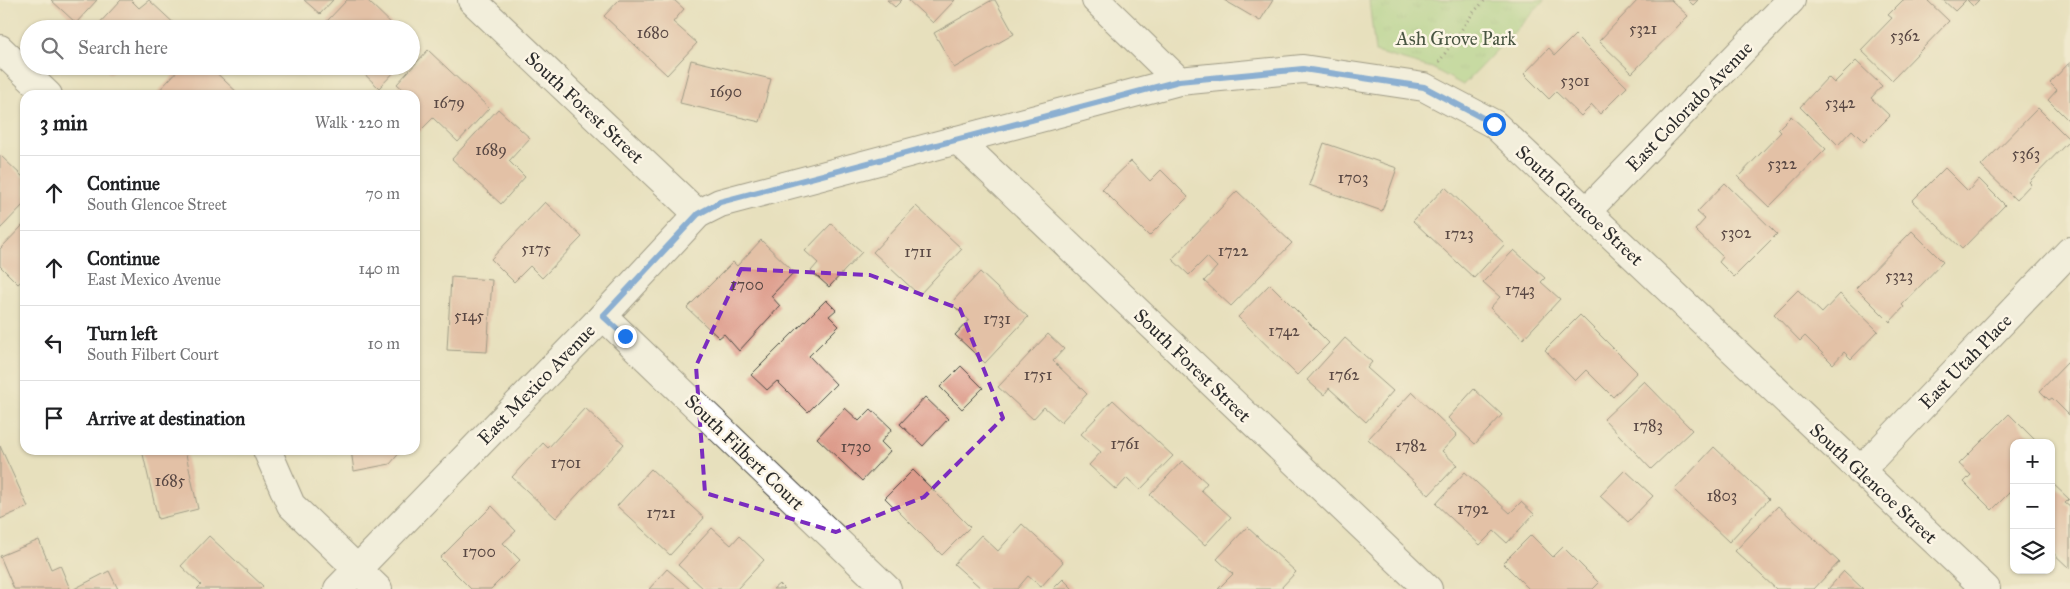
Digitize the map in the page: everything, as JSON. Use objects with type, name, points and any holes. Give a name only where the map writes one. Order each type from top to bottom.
[{"type":"street","name":"South Forest Street","points":[[472,0],[698,214]]},
{"type":"street","points":[[1096,0],[1179,81]]},
{"type":"street","name":"East Colorado Avenue","points":[[1587,211],[1791,0]]},
{"type":"street","points":[[0,49],[20,68]]},
{"type":"street","name":"South Glencoe Street","points":[[1179,81],[1303,69],[1424,87],[1494,124],[1986,589]]},
{"type":"street","points":[[27,75],[43,90]]},
{"type":"street","name":"East Mexico Avenue","points":[[338,589],[603,316],[698,214],[720,202],[1179,81]]},
{"type":"street","name":"South Forest Street","points":[[958,140],[1428,589]]},
{"type":"street","name":"East Utah Place","points":[[1860,471],[2070,251]]},
{"type":"street","name":"South Filbert Court","points":[[603,316],[888,589]]},
{"type":"street","points":[[269,455],[292,505],[378,589]]},
{"type":"path","points":[[1424,87],[1449,47],[1485,0]]},
{"type":"highlighted area","points":[[741,269],[870,275],[960,309],[1003,418],[924,497],[836,532],[705,493],[696,366]]},
{"type":"green space","name":"Ash Grove Park","points":[[1369,0],[1545,0],[1463,85],[1432,68],[1375,52]]},
{"type":"building","points":[[51,0],[97,0],[79,20],[73,20]]},
{"type":"building","points":[[121,0],[131,0],[139,8],[149,0],[170,20],[102,20]]},
{"type":"building","points":[[304,0],[333,0],[320,14]]},
{"type":"building","points":[[347,0],[367,0],[388,20],[328,20]]},
{"type":"building","points":[[619,0],[674,0],[684,9],[673,22],[697,43],[667,75],[604,16]]},
{"type":"building","points":[[887,0],[902,0],[895,7]]},
{"type":"building","points":[[908,0],[955,0],[933,23]]},
{"type":"building","points":[[995,0],[1014,34],[954,68],[934,33]]},
{"type":"building","points":[[1224,0],[1273,0],[1260,21]]},
{"type":"building","points":[[1638,0],[1671,0],[1688,16],[1632,73],[1599,41]]},
{"type":"building","points":[[1688,0],[1698,0],[1693,5]]},
{"type":"building","points":[[1903,0],[1927,0],[1949,21],[1892,80],[1861,50],[1892,18],[1888,15]]},
{"type":"building","points":[[1943,0],[1966,0],[1955,11]]},
{"type":"building","points":[[1967,0],[1979,0],[1973,6]]},
{"type":"building","points":[[1575,35],[1627,87],[1600,114],[1592,105],[1581,116],[1556,92],[1549,99],[1524,74],[1549,48],[1555,55]]},
{"type":"building","points":[[428,50],[489,108],[458,142],[433,118],[420,131],[420,90],[404,90],[397,84],[405,75],[420,75],[420,59]]},
{"type":"building","points":[[691,60],[771,79],[760,122],[680,103]]},
{"type":"building","points":[[1856,61],[1882,86],[1871,98],[1890,116],[1864,142],[1852,130],[1838,145],[1800,107],[1828,77],[1834,83]]},
{"type":"building","points":[[2070,62],[2070,122],[2048,100],[2057,90],[2050,83]]},
{"type":"building","points":[[174,75],[219,75],[235,90],[160,90]]},
{"type":"building","points":[[365,75],[391,75],[379,88]]},
{"type":"building","points":[[2038,108],[2070,140],[2029,182],[2031,184],[2016,200],[1981,166]]},
{"type":"building","points":[[498,109],[530,138],[509,161],[525,177],[501,204],[452,159]]},
{"type":"building","points":[[1791,116],[1826,149],[1769,207],[1738,177],[1781,132],[1778,129]]},
{"type":"building","points":[[1324,143],[1397,168],[1382,211],[1309,185]]},
{"type":"building","points":[[0,155],[20,174],[20,208],[0,229]]},
{"type":"building","points":[[1131,161],[1150,181],[1161,170],[1188,197],[1149,236],[1102,189]]},
{"type":"building","points":[[1945,168],[1968,191],[1979,179],[2005,205],[1962,249],[1912,201]]},
{"type":"building","points":[[1725,183],[1777,234],[1734,277],[1719,262],[1723,257],[1695,230],[1705,219],[1697,212]]},
{"type":"building","points":[[1445,187],[1505,244],[1474,278],[1413,221]]},
{"type":"building","points":[[1237,191],[1292,243],[1231,306],[1204,281],[1217,267],[1207,257],[1189,275],[1172,259]]},
{"type":"building","points":[[545,202],[582,237],[542,278],[530,266],[514,282],[491,259]]},
{"type":"building","points":[[916,206],[962,249],[919,295],[873,252]]},
{"type":"building","points":[[831,224],[862,252],[829,287],[811,271],[818,263],[805,251]]},
{"type":"building","points":[[20,228],[20,282],[18,284],[0,266],[0,249]]},
{"type":"building","points":[[1912,231],[1943,262],[1902,305],[1904,307],[1890,322],[1856,288]]},
{"type":"building","points":[[761,240],[794,272],[771,296],[780,306],[739,351],[724,334],[719,338],[687,308],[733,262],[737,266]]},
{"type":"building","points":[[1514,250],[1545,278],[1541,282],[1560,299],[1523,339],[1490,308],[1500,297],[1483,282]]},
{"type":"building","points":[[980,272],[1028,317],[985,363],[955,335],[969,320],[951,303]]},
{"type":"building","points":[[451,277],[492,280],[487,352],[447,350]]},
{"type":"building","points":[[1270,284],[1329,343],[1297,375],[1238,317]]},
{"type":"building","points":[[1798,290],[1822,313],[1840,294],[1878,331],[1851,359],[1844,352],[1833,364],[1805,336],[1800,341],[1774,314]]},
{"type":"building","points":[[826,300],[836,310],[829,316],[839,326],[809,356],[836,384],[808,412],[777,381],[767,390],[751,375]]},
{"type":"building","points":[[1580,315],[1637,372],[1613,397],[1586,370],[1575,381],[1545,350]]},
{"type":"building","points":[[1048,334],[1064,349],[1053,361],[1087,394],[1061,422],[1044,407],[1033,419],[998,387]]},
{"type":"building","points":[[1345,338],[1372,362],[1367,368],[1393,391],[1366,422],[1329,388],[1324,395],[1307,380]]},
{"type":"building","points":[[2067,363],[2070,364],[2069,415],[2052,398],[2049,400],[2040,391]]},
{"type":"building","points":[[961,366],[983,388],[962,409],[940,387]]},
{"type":"building","points":[[1644,381],[1692,430],[1651,469],[1604,419]]},
{"type":"building","points":[[1474,389],[1502,415],[1475,444],[1448,418]]},
{"type":"building","points":[[1412,392],[1457,435],[1442,451],[1457,465],[1429,495],[1368,439]]},
{"type":"building","points":[[925,397],[948,419],[923,446],[900,424]]},
{"type":"building","points":[[1113,400],[1173,456],[1140,490],[1127,478],[1116,490],[1089,465],[1101,452],[1081,434]]},
{"type":"building","points":[[585,408],[624,444],[556,518],[512,477],[543,443],[548,448]]},
{"type":"building","points":[[845,408],[859,421],[871,409],[892,429],[881,442],[890,451],[862,481],[817,438]]},
{"type":"building","points":[[2009,414],[2034,439],[2010,439],[2010,492],[1992,510],[1964,482],[1971,475],[1959,464]]},
{"type":"building","points":[[0,446],[28,507],[0,519]]},
{"type":"building","points":[[1714,447],[1769,499],[1729,542],[1674,490]]},
{"type":"building","points":[[143,455],[186,455],[198,509],[158,519]]},
{"type":"building","points":[[352,455],[398,455],[390,464],[354,471]]},
{"type":"building","points":[[1182,461],[1207,483],[1201,490],[1231,517],[1205,545],[1150,495]]},
{"type":"building","points":[[651,469],[704,518],[670,555],[617,506]]},
{"type":"building","points":[[913,470],[970,527],[942,555],[885,498]]},
{"type":"building","points":[[1625,470],[1653,496],[1628,522],[1600,496]]},
{"type":"building","points":[[1465,472],[1510,513],[1521,502],[1534,514],[1507,543],[1494,531],[1480,545],[1436,504]]},
{"type":"building","points":[[2055,486],[2069,499],[2065,503],[2070,507],[2070,569],[2055,555]]},
{"type":"building","points":[[492,506],[516,531],[503,543],[520,560],[491,589],[471,589],[440,558]]},
{"type":"building","points":[[1778,506],[1839,562],[1814,589],[1776,589],[1735,551]]},
{"type":"building","points":[[1022,524],[1063,562],[1041,587],[1028,576],[1017,589],[982,589],[954,564],[981,535],[998,551]]},
{"type":"building","points":[[1247,527],[1296,572],[1280,589],[1218,589],[1233,574],[1217,559]]},
{"type":"building","points":[[712,528],[731,545],[739,536],[764,560],[737,589],[704,589],[678,565]]},
{"type":"building","points":[[1531,535],[1553,557],[1563,547],[1599,583],[1593,589],[1529,589],[1503,563]]},
{"type":"building","points":[[209,536],[263,586],[260,589],[197,589],[201,585],[181,566]]},
{"type":"building","points":[[39,540],[51,569],[60,565],[70,589],[14,589],[0,556]]},
{"type":"building","points":[[667,569],[690,589],[649,589]]},
{"type":"building","points":[[109,571],[118,589],[74,589]]},
{"type":"building","points":[[1844,571],[1863,589],[1828,589]]},
{"type":"building","points":[[1063,579],[1073,589],[1053,589]]},
{"type":"building","points":[[779,584],[784,589],[773,589]]},
{"type":"route","points":[[625,336],[603,316],[698,214],[720,202],[1179,81],[1303,69],[1424,87],[1494,124]]}]
